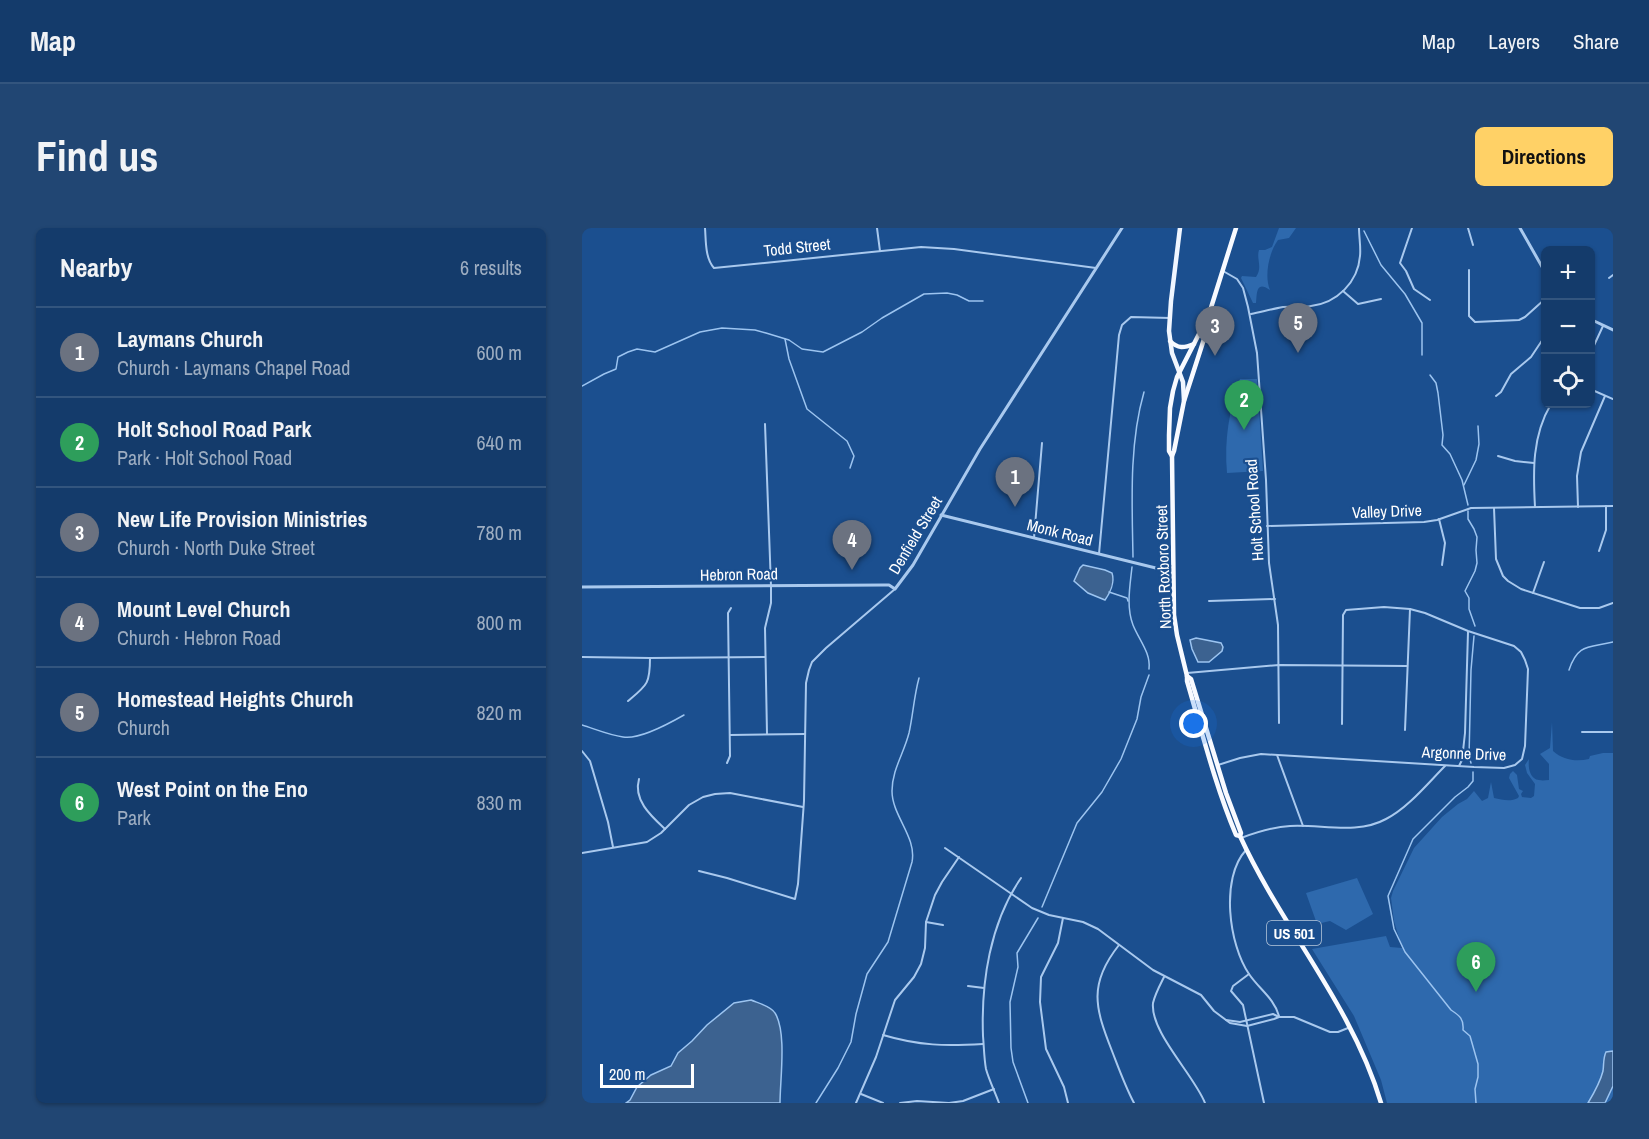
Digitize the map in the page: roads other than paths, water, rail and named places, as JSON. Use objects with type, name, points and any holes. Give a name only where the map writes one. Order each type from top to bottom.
[{"type":"highway","name":"US 501","points":[[1184,401],[1236,228]]},
{"type":"highway","name":"US 501","points":[[1179,372],[1199,334],[1204,330]]},
{"type":"highway","points":[[1170,341],[1181,348],[1194,344]]},
{"type":"highway","name":"North Roxboro Street","points":[[1172,456],[1169,451],[1170,408],[1179,372]]},
{"type":"highway","name":"North Roxboro Street","points":[[1184,401],[1172,456],[1175,622],[1187,675],[1186,681],[1212,768],[1236,835],[1240,837]]},
{"type":"highway","name":"North Roxboro Street","points":[[1187,675],[1191,680],[1241,834],[1240,837],[1267,889],[1350,1027],[1365,1058],[1381,1103]]},
{"type":"highway","points":[[1204,738],[1207,740],[1214,764],[1218,765]]},
{"type":"highway","points":[[1212,768],[1216,771],[1222,789],[1226,793]]},
{"type":"main road","name":"North Roxboro Street","points":[[1180,228],[1170,318],[1170,341],[1173,357],[1183,382],[1184,401]]},
{"type":"street","name":"Todd Street","points":[[705,228],[708,256],[714,268],[921,247],[954,249],[1096,268]]},
{"type":"street","points":[[877,228],[880,251]]},
{"type":"street","name":"Denfield Street","points":[[699,871],[795,899],[804,807],[806,683],[812,662],[895,589],[914,565],[990,434],[1122,228]]},
{"type":"street","points":[[1250,314],[1280,308],[1317,305],[1335,298],[1352,279],[1359,265],[1359,228]]},
{"type":"street","points":[[1411,228],[1400,262],[1414,290],[1430,300]]},
{"type":"street","points":[[1468,228],[1473,244]]},
{"type":"street","points":[[1520,228],[1541,265]]},
{"type":"street","points":[[1469,270],[1469,316],[1475,322],[1519,320],[1544,300]]},
{"type":"street","name":"Holt School Road","points":[[1223,271],[1239,281],[1246,297],[1258,363],[1269,563],[1278,625],[1279,723]]},
{"type":"street","points":[[1609,278],[1613,275]]},
{"type":"street","points":[[1343,291],[1358,304],[1381,298]]},
{"type":"street","points":[[1099,554],[1119,335],[1122,325],[1131,317],[1170,318]]},
{"type":"street","points":[[1595,322],[1613,330]]},
{"type":"street","points":[[1595,343],[1603,326]]},
{"type":"street","points":[[1496,396],[1501,392],[1511,374],[1534,353],[1541,342]]},
{"type":"street","points":[[1595,391],[1613,399]]},
{"type":"street","points":[[1578,507],[1577,476],[1581,452],[1605,396]]},
{"type":"street","points":[[1535,507],[1534,463],[1538,435],[1549,408]]},
{"type":"street","points":[[765,424],[771,586],[771,603],[765,628],[767,734]]},
{"type":"street","points":[[1034,538],[1042,443]]},
{"type":"street","points":[[1498,456],[1534,463]]},
{"type":"street","points":[[1599,551],[1606,530],[1606,506]]},
{"type":"street","name":"Valley Drive","points":[[1268,526],[1424,522],[1465,509],[1613,506]]},
{"type":"street","points":[[1494,508],[1496,555],[1505,579],[1521,590],[1585,608],[1604,607],[1613,603]]},
{"type":"street","name":"Monk Road","points":[[941,515],[1173,572]]},
{"type":"street","points":[[1439,519],[1445,543],[1442,565]]},
{"type":"street","points":[[1533,593],[1544,562]]},
{"type":"street","name":"Hebron Road","points":[[582,587],[889,585],[895,589]]},
{"type":"street","points":[[1209,601],[1275,599]]},
{"type":"street","name":"Argonne Drive","points":[[1218,765],[1252,754],[1504,768],[1513,767],[1522,759],[1525,746],[1528,669],[1526,660],[1514,646],[1410,609],[1384,607],[1346,610],[1343,615],[1343,666]]},
{"type":"street","points":[[727,763],[730,756],[728,614],[731,608]]},
{"type":"street","points":[[1405,730],[1410,609]]},
{"type":"street","points":[[1459,766],[1462,760],[1465,733],[1468,631]]},
{"type":"street","points":[[582,657],[765,657]]},
{"type":"street","points":[[628,702],[648,682],[650,658]]},
{"type":"street","points":[[1187,675],[1279,665],[1407,666]]},
{"type":"street","points":[[1342,724],[1343,666]]},
{"type":"street","points":[[1582,732],[1613,732]]},
{"type":"street","points":[[730,735],[805,734]]},
{"type":"street","points":[[582,751],[590,761],[613,847]]},
{"type":"street","points":[[1277,755],[1303,826]]},
{"type":"street","points":[[1240,837],[1271,828],[1303,826],[1349,828],[1384,821],[1404,806],[1445,765]]},
{"type":"street","points":[[639,779],[638,790],[644,808],[665,829]]},
{"type":"street","points":[[582,853],[647,842],[655,838],[695,801],[715,794],[730,793],[804,807]]},
{"type":"street","points":[[945,848],[1036,910],[1088,924],[1164,977],[1201,994],[1214,1011],[1233,1024],[1247,1026],[1279,1017],[1294,1017],[1330,1032],[1338,1032],[1350,1027]]},
{"type":"street","points":[[1246,850],[1238,860],[1232,886],[1231,917],[1236,944],[1249,974],[1274,1003],[1279,1017]]},
{"type":"street","points":[[856,1103],[871,1070],[895,1000],[914,977],[921,964],[925,948],[926,922],[938,888],[959,857]]},
{"type":"street","points":[[999,1103],[986,1067],[983,1044],[984,988],[991,948],[1011,894],[1021,878]]},
{"type":"street","points":[[1064,918],[1058,943],[1041,976],[1040,1002],[1044,1044],[1064,1087],[1068,1103]]},
{"type":"street","points":[[926,922],[943,925]]},
{"type":"street","points":[[1119,945],[1108,961],[1098,985],[1098,1010],[1128,1093],[1134,1103]]},
{"type":"street","points":[[1249,974],[1231,989],[1243,1005],[1264,1103]]},
{"type":"street","points":[[1164,977],[1154,1001],[1155,1017],[1205,1103]]},
{"type":"street","points":[[968,986],[984,988]]},
{"type":"street","points":[[1226,1020],[1246,1021],[1273,1014],[1279,1017]]},
{"type":"street","points":[[883,1035],[931,1045],[983,1044]]},
{"type":"street","points":[[900,1103],[963,1101],[993,1089]]},
{"type":"street","points":[[860,1094],[883,1103]]},
{"type":"waterway","points":[[1364,231],[1381,265],[1405,294],[1422,323],[1422,355]]},
{"type":"waterway","points":[[582,386],[616,369],[618,357],[628,352],[637,349],[655,352],[700,332],[722,328],[755,330],[789,340],[802,349],[823,352],[862,332],[924,294],[947,293],[969,301],[983,301]]},
{"type":"waterway","points":[[785,339],[789,359],[807,409],[847,441],[854,456],[850,468]]},
{"type":"waterway","points":[[1430,375],[1436,383],[1438,393],[1442,445],[1450,454],[1462,480],[1468,505]]},
{"type":"waterway","points":[[1133,557],[1134,453],[1144,392]]},
{"type":"waterway","points":[[1464,485],[1476,460],[1479,444],[1478,426]]},
{"type":"waterway","points":[[1468,511],[1468,519],[1477,537],[1477,563],[1465,591],[1469,598],[1469,609],[1475,626]]},
{"type":"waterway","points":[[1132,567],[1129,596],[1131,618],[1146,652],[1149,669]]},
{"type":"waterway","points":[[1109,592],[1127,598],[1128,601]]},
{"type":"waterway","points":[[1471,763],[1469,757],[1471,670],[1474,636]]},
{"type":"waterway","points":[[1569,670],[1576,655],[1585,648],[1613,642]]},
{"type":"waterway","points":[[1042,907],[1077,823],[1102,792],[1121,759],[1137,719],[1141,697],[1149,675]]},
{"type":"waterway","points":[[816,1103],[851,1042],[867,974],[888,942],[912,862],[911,844],[896,809],[892,791],[896,769],[909,733],[919,678]]},
{"type":"waterway","points":[[582,725],[613,735],[630,737],[654,730],[684,715]]},
{"type":"waterway","points":[[1473,772],[1473,781],[1468,787],[1413,839],[1388,896],[1394,929],[1405,952],[1451,1010],[1461,1018],[1463,1030],[1470,1036],[1478,1064],[1476,1103]]},
{"type":"waterway","points":[[1028,1103],[1013,1062],[1010,1002],[1018,967],[1017,953],[1038,918]]},
{"type":"place","name":"Homestead Heights Church","points":[[1298,353]]},
{"type":"place","name":"New Life Provision Ministries","points":[[1215,356]]},
{"type":"place","name":"Holt School Road Park","points":[[1244,430]]},
{"type":"place","name":"Laymans Church","points":[[1015,507]]},
{"type":"place","name":"Mount Level Church","points":[[852,570]]},
{"type":"place","name":"West Point on the Eno","points":[[1476,992]]}]
